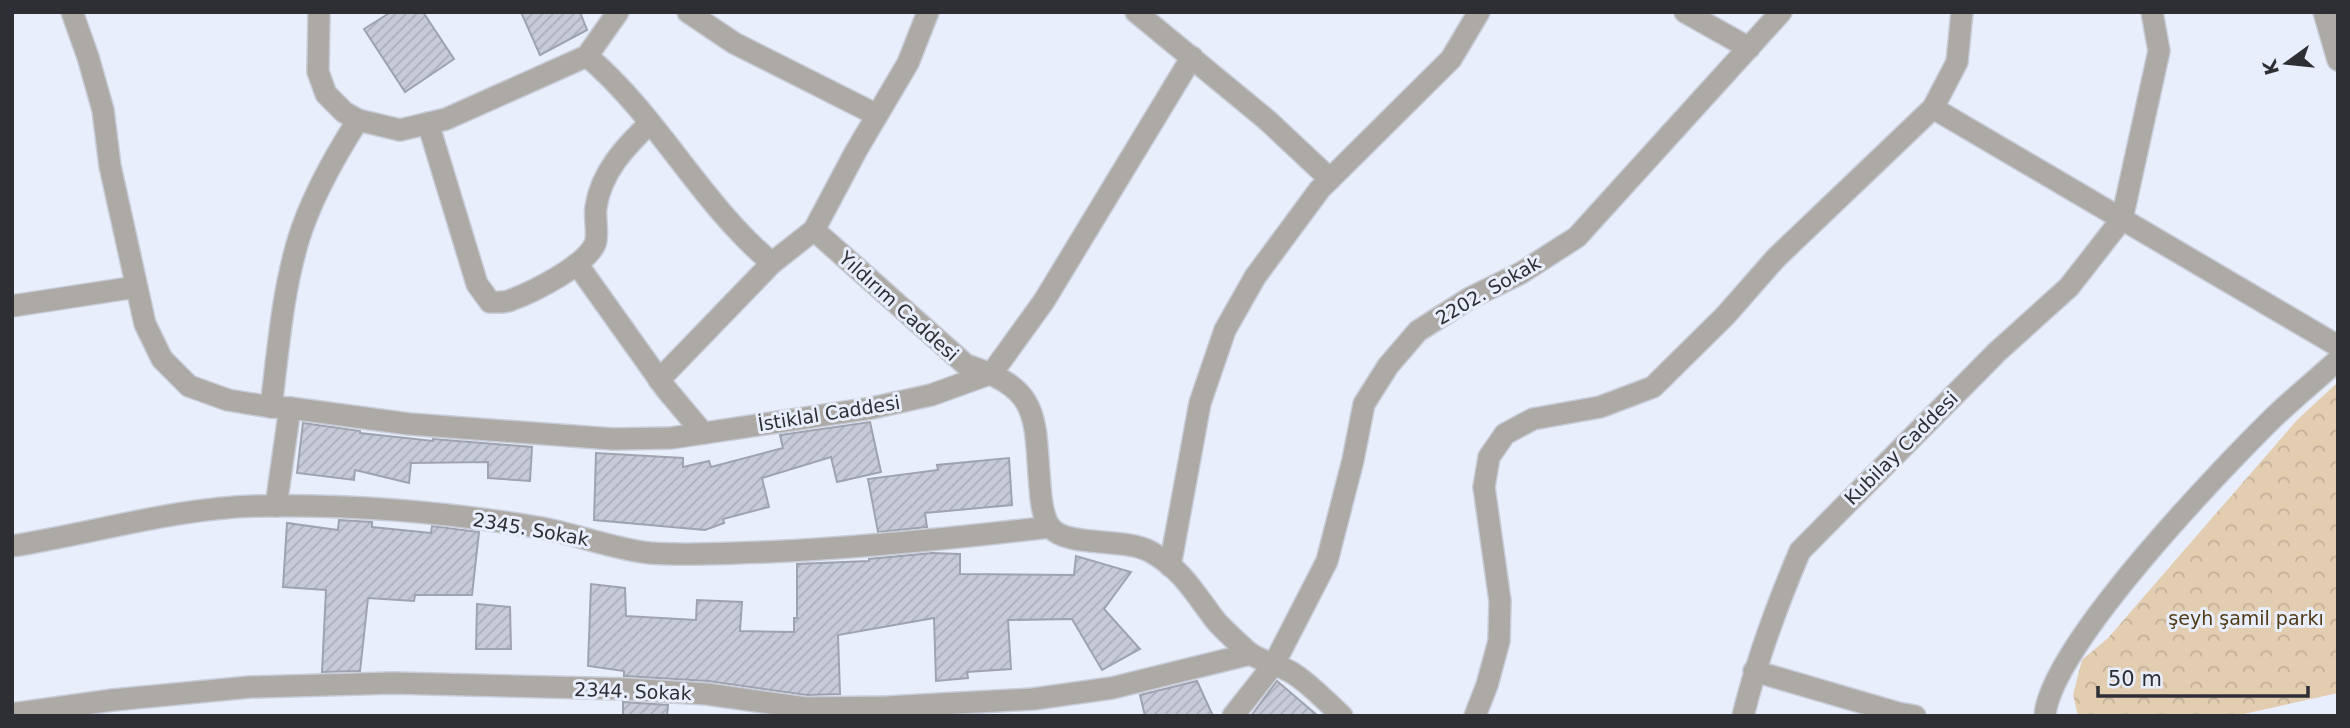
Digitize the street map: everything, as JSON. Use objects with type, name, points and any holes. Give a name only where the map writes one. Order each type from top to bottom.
[{"type":"street","name":"İstiklal Caddesi","points":[[72,12],[103,110],[110,166],[145,324],[162,359],[189,386],[228,400],[409,425],[613,439],[703,433],[872,408],[931,394],[992,373]]},
{"type":"street","points":[[319,12],[318,72],[326,94],[344,112],[358,120],[400,130],[446,119],[587,56],[618,12]]},
{"type":"street","points":[[688,12],[734,43],[877,115]]},
{"type":"street","points":[[659,380],[772,263],[814,230],[908,62],[928,12]]},
{"type":"street","points":[[1136,12],[1266,120],[1330,179]]},
{"type":"street","points":[[1170,566],[1200,402],[1225,330],[1255,277],[1320,189],[1451,58],[1479,12]]},
{"type":"street","points":[[1685,12],[1749,48]]},
{"type":"street","name":"2202. Sokak","points":[[1233,716],[1274,664],[1327,561],[1353,460],[1364,404],[1388,366],[1418,331],[1469,298],[1521,273],[1577,237],[1782,12]]},
{"type":"street","points":[[1475,716],[1499,641],[1500,601],[1484,487],[1489,457],[1505,433],[1533,419],[1601,407],[1653,387],[1725,316],[1776,258],[1933,108],[1957,61],[1962,12]]},
{"type":"street","points":[[2122,219],[2159,51],[2152,12]]},
{"type":"street","points":[[2325,12],[2336,46]]},
{"type":"street","points":[[587,56],[640,109],[718,209],[750,245],[772,263]]},
{"type":"street","points":[[992,373],[1044,301],[1192,57]]},
{"type":"street","points":[[1933,108],[2338,346]]},
{"type":"street","points":[[276,506],[285,297],[298,239],[332,160],[358,120]]},
{"type":"street","points":[[428,123],[477,284],[490,302],[508,302],[586,258],[596,242],[596,206],[605,178],[622,149],[650,123]]},
{"type":"street","name":"Kubilay Caddesi","points":[[1744,716],[1754,671],[1800,551],[1997,352],[2069,287],[2122,219]]},
{"type":"street","name":"Yıldırım Caddesi","points":[[814,230],[966,365],[992,373],[1017,388],[1030,407],[1036,441],[1041,505],[1050,527]]},
{"type":"street","points":[[577,264],[659,380],[703,433]]},
{"type":"street","points":[[12,306],[136,287]]},
{"type":"street","points":[[2045,716],[2061,670],[2089,627],[2143,558],[2274,417],[2338,360]]},
{"type":"street","name":"2345. Sokak","points":[[12,546],[76,536],[182,513],[276,506],[375,508],[444,514],[539,527],[649,553],[822,550],[953,539],[1050,527]]},
{"type":"street","points":[[1050,527],[1067,539],[1111,541],[1150,551],[1188,580],[1218,622],[1250,654],[1294,674],[1342,716]]},
{"type":"street","name":"2344. Sokak","points":[[12,714],[113,699],[250,687],[393,682],[707,694],[806,708],[887,707],[1033,699],[1112,688],[1250,654]]},
{"type":"street","points":[[1754,671],[1916,716]]},
{"type":"green space","name":"şeyh şamil parkı","points":[[2336,384],[2338,693],[2235,716],[2078,716],[2073,695],[2082,660],[2108,638],[2297,420]]},
{"type":"building","points":[[391,12],[423,12],[454,59],[405,92],[364,29]]},
{"type":"building","points":[[521,12],[580,12],[587,30],[540,55]]},
{"type":"building","points":[[870,422],[881,472],[837,482],[831,457],[762,478],[769,507],[723,519],[724,523],[705,530],[594,520],[596,453],[683,458],[683,467],[709,461],[711,467],[783,448],[780,435]]},
{"type":"building","points":[[303,423],[433,441],[532,447],[530,481],[488,478],[488,462],[411,463],[409,483],[355,470],[354,480],[297,473]]},
{"type":"building","points":[[1009,458],[1012,505],[925,513],[927,527],[878,532],[868,479],[938,470],[937,465]]},
{"type":"building","points":[[339,520],[372,522],[372,527],[431,533],[432,526],[479,532],[472,595],[415,595],[414,601],[368,598],[360,671],[322,672],[326,590],[283,587],[287,523],[338,530]]},
{"type":"building","points":[[932,553],[960,554],[960,574],[1074,575],[1076,556],[1131,572],[1104,609],[1140,649],[1102,670],[1072,619],[1008,620],[1011,669],[967,672],[968,678],[936,681],[934,618],[838,635],[840,694],[807,695],[708,681],[624,676],[624,671],[588,666],[591,584],[625,588],[626,616],[696,620],[697,600],[742,602],[740,631],[794,632],[794,618],[797,618],[797,564],[869,561]]},
{"type":"building","points":[[477,604],[510,607],[511,649],[476,649]]},
{"type":"building","points":[[1197,681],[1213,716],[1145,716],[1140,695]]},
{"type":"building","points":[[1277,681],[1318,716],[1251,716]]},
{"type":"building","points":[[623,702],[668,705],[667,716],[623,716]]}]
